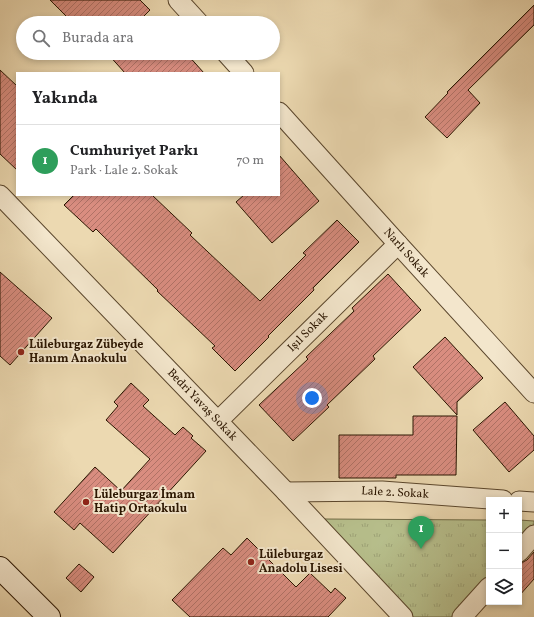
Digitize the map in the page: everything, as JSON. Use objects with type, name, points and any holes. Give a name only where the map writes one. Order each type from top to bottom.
[{"type":"street","points":[[178,0],[193,16]]},
{"type":"street","points":[[232,60],[243,72]]},
{"type":"street","name":"Narlı Sokak","points":[[280,113],[534,393]]},
{"type":"street","name":"Bedri Yavaş Sokak","points":[[1,199],[218,421],[403,617]]},
{"type":"street","name":"Işıl Sokak","points":[[218,421],[398,244]]},
{"type":"street","name":"Lale 2. Sokak","points":[[286,492],[382,491],[486,499]]},
{"type":"street","points":[[522,501],[534,502]]},
{"type":"street","points":[[522,549],[534,535]]},
{"type":"street","points":[[0,568],[49,617]]},
{"type":"street","points":[[462,617],[486,590]]},
{"type":"green space","points":[[325,519],[486,520],[486,582],[456,617],[412,617]]},
{"type":"green space","points":[[522,520],[534,521],[534,525],[522,539]]},
{"type":"building","points":[[50,0],[140,0],[150,10],[144,16],[66,16]]},
{"type":"building","points":[[534,5],[534,25],[468,90],[480,103],[447,138],[425,117],[448,93],[447,92]]},
{"type":"building","points":[[113,60],[192,60],[203,72],[124,72]]},
{"type":"building","points":[[0,70],[16,85],[16,169],[0,154]]},
{"type":"building","points":[[280,156],[319,201],[272,243],[236,202],[243,196],[280,196]]},
{"type":"building","points":[[73,196],[153,196],[192,233],[190,235],[260,301],[306,255],[303,253],[337,220],[359,242],[313,288],[314,290],[235,371],[212,348],[215,346],[157,291],[158,290],[96,229],[93,232],[64,205]]},
{"type":"building","points":[[0,272],[52,318],[10,365],[0,356]]},
{"type":"building","points":[[388,274],[421,310],[373,356],[375,359],[327,405],[329,407],[293,441],[259,405],[308,359],[306,357],[354,311],[352,308]]},
{"type":"building","points":[[445,337],[483,378],[457,402],[457,415],[413,367]]},
{"type":"building","points":[[131,383],[149,400],[143,406],[175,435],[183,427],[193,436],[191,438],[206,451],[113,553],[80,523],[74,530],[54,512],[95,467],[121,491],[150,459],[106,420],[118,406],[114,402]]},
{"type":"building","points":[[505,402],[534,436],[534,450],[509,472],[473,430]]},
{"type":"building","points":[[413,416],[457,416],[456,475],[396,475],[396,478],[339,478],[339,435],[413,435]]},
{"type":"building","name":"Lüleburgaz Anadolu Lisesi","points":[[247,538],[296,587],[310,573],[331,593],[335,588],[346,598],[328,617],[190,617],[172,600],[223,548],[231,555]]},
{"type":"building","points":[[534,552],[534,579],[522,593],[522,562],[527,560]]},
{"type":"building","points":[[79,564],[94,577],[81,592],[66,578]]},
{"type":"place","name":"Lüleburgaz Zübeyde Hanım Anaokulu","points":[[21,352]]},
{"type":"place","name":"Lüleburgaz İmam Hatip Ortaokulu","points":[[86,502]]},
{"type":"place","name":"Cumhuriyet Parkı","points":[[421,549]]},
{"type":"place","name":"Lüleburgaz Anadolu Lisesi","points":[[251,562]]}]
